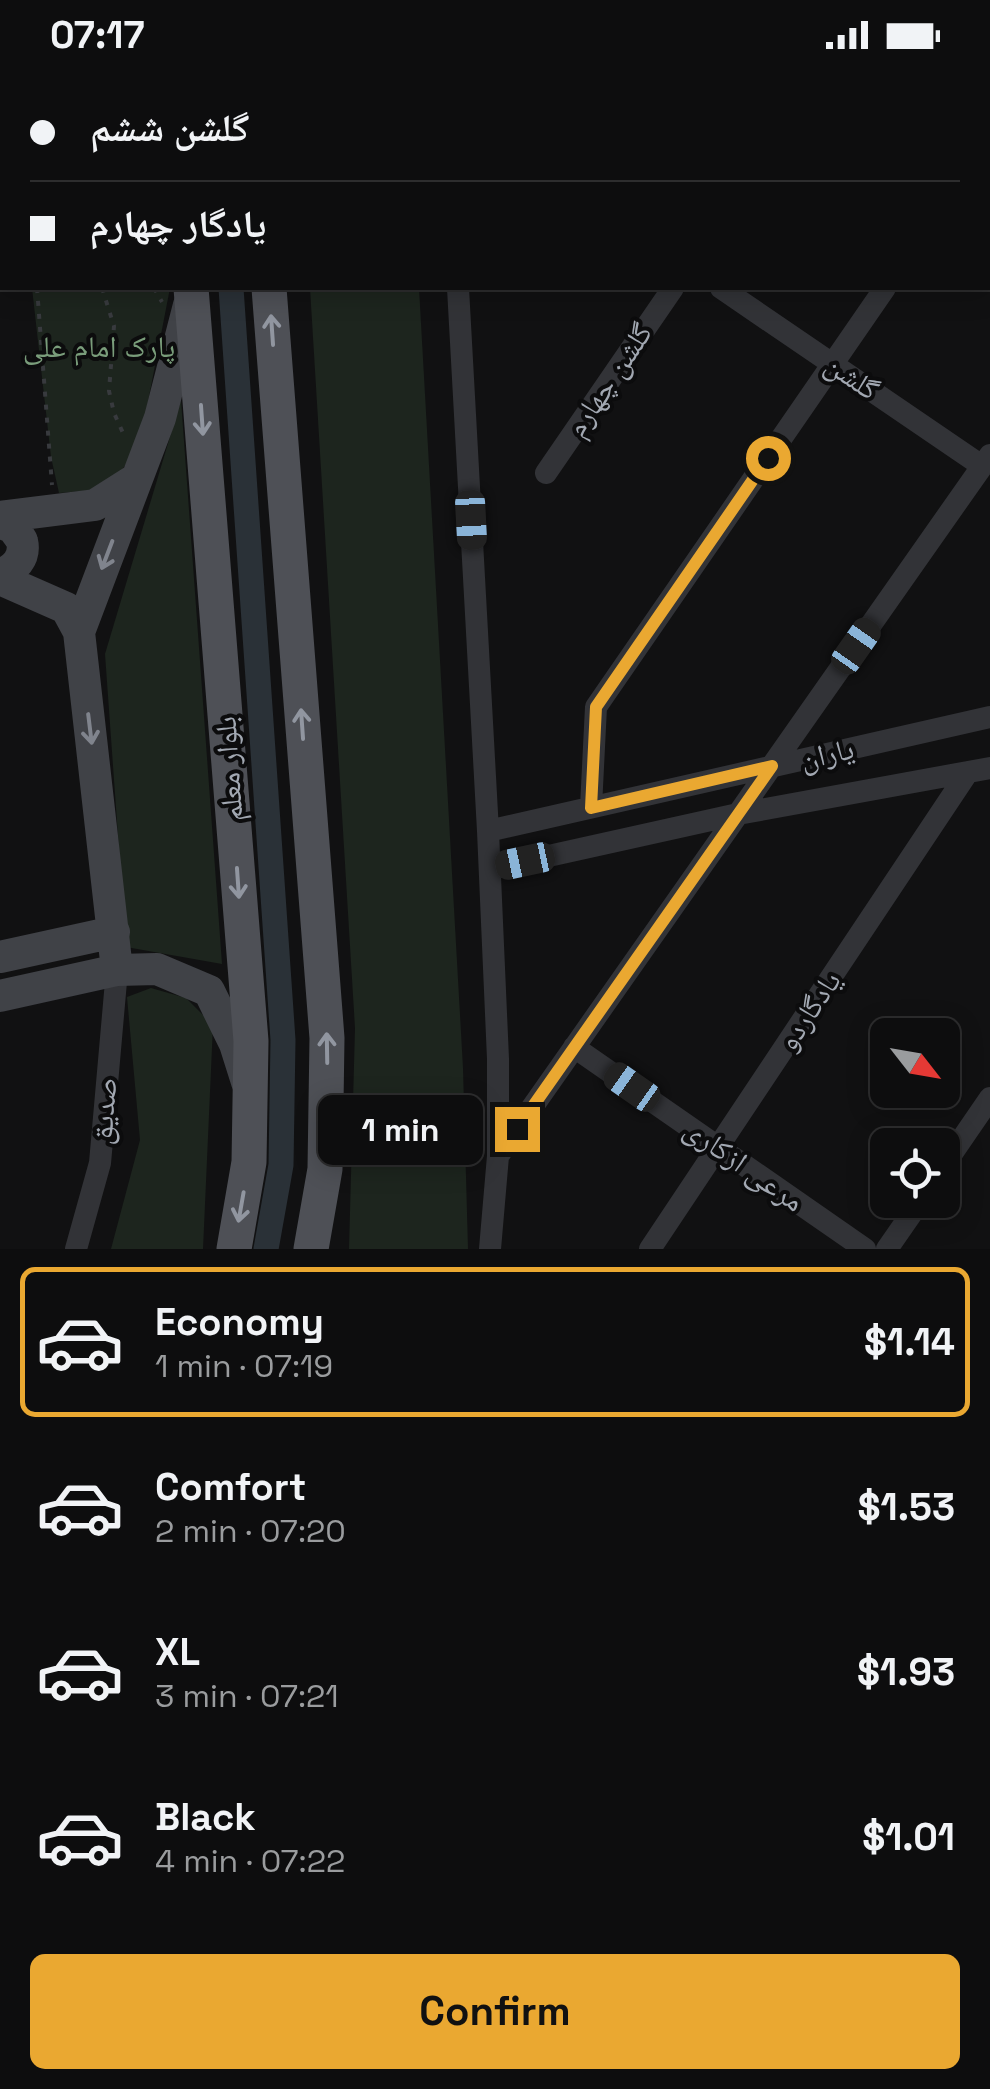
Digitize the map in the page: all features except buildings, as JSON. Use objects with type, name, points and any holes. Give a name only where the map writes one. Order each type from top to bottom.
[{"type":"main road","points":[[269,290],[327,1038],[325,1169],[311,1249]]},
{"type":"main road","name":"بلوار معلم","points":[[180,297],[251,1042],[249,1162],[234,1249]]},
{"type":"street","points":[[458,290],[498,1060],[498,1156],[490,1249]]},
{"type":"street","name":"گلشن چهارم","points":[[546,473],[672,290]]},
{"type":"street","name":"گلشن","points":[[724,290],[986,461]]},
{"type":"street","points":[[591,808],[596,707],[883,290]]},
{"type":"street","points":[[79,632],[160,418],[180,297]]},
{"type":"street","points":[[498,1156],[986,461]]},
{"type":"street","points":[[0,520],[95,504],[136,479]]},
{"type":"street","points":[[0,520],[12,526],[22,541],[21,558],[10,572],[0,576]]},
{"type":"street","points":[[0,576],[66,608],[79,632],[117,970]]},
{"type":"street","name":"یاران","points":[[488,831],[990,717]]},
{"type":"street","name":"یاران","points":[[490,868],[738,814],[979,770]]},
{"type":"street","name":"یادگار‌دو","points":[[650,1249],[979,770]]},
{"type":"street","points":[[0,957],[114,932]]},
{"type":"street","points":[[0,996],[117,970],[157,969],[209,991],[235,1044],[250,1094]]},
{"type":"street","name":"صدیق","points":[[76,1249],[100,1163],[117,970]]},
{"type":"street","name":"مرعی ازکاری","points":[[574,1047],[865,1249]]},
{"type":"street","points":[[960,1142],[990,1098]]},
{"type":"street","points":[[888,1249],[909,1218]]},
{"type":"path","points":[[37,290],[52,493]]},
{"type":"path","points":[[103,290],[114,326],[109,391],[114,413],[132,442]]},
{"type":"green space","name":"پارک امام علی","points":[[32,290],[170,290],[135,453],[107,489],[59,493],[51,457]]},
{"type":"green space","points":[[310,290],[419,290],[463,1068],[468,1249],[349,1249],[355,1028]]},
{"type":"green space","points":[[181,400],[222,964],[126,947],[105,654]]},
{"type":"green space","points":[[151,988],[186,998],[213,1025],[203,1249],[111,1249],[140,1140],[127,997]]},
{"type":"waterway","points":[[231,290],[283,1040],[281,1165],[266,1249]]},
{"type":"route","points":[[517,1129],[772,766],[591,808],[596,707],[768,458]]}]
